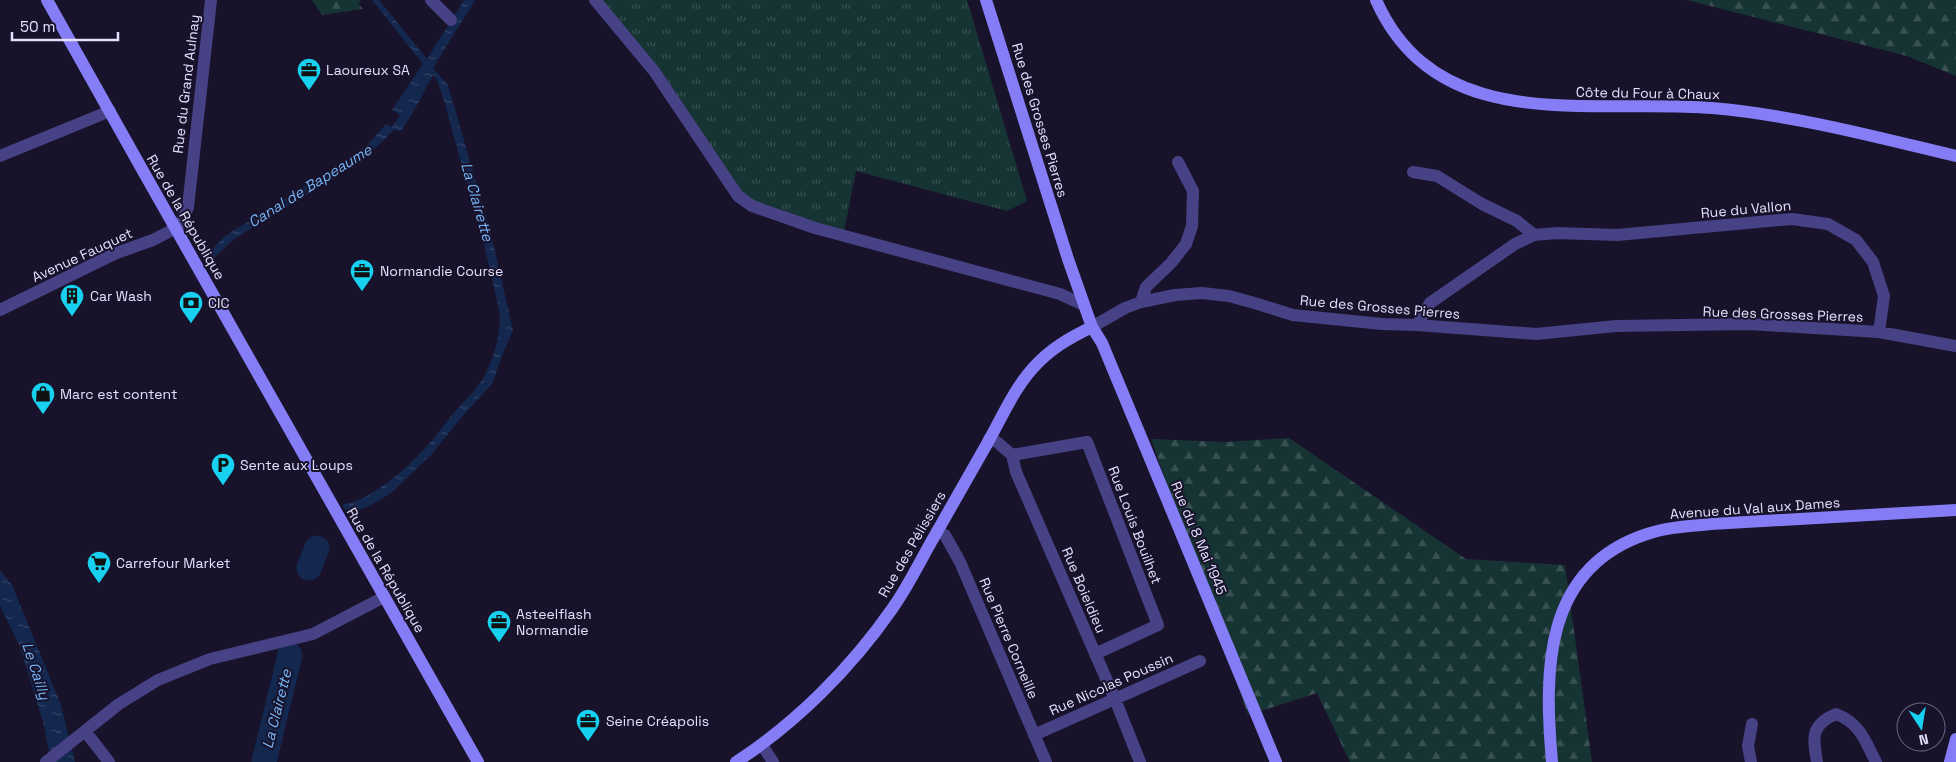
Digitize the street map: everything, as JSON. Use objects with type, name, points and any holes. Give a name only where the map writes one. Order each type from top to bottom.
[{"type":"street","name":"Rue de la République","points":[[47,0],[478,762]]},
{"type":"street","name":"Rue du Grand Aulnay","points":[[176,228],[181,223],[188,207],[211,0]]},
{"type":"street","points":[[431,0],[451,20]]},
{"type":"street","points":[[595,0],[654,71],[738,196],[752,206],[815,228],[1060,294],[1084,305]]},
{"type":"street","name":"Rue des Grosses Pierres","points":[[986,0],[1068,259],[1092,327],[1125,308],[1141,302],[1174,295],[1202,293],[1251,302],[1293,315],[1338,321],[1536,334],[1616,326],[1749,324],[1880,332],[1956,346]]},
{"type":"street","name":"Côte du Four à Chaux","points":[[1376,0],[1386,22],[1417,59],[1445,78],[1474,91],[1501,99],[1545,105],[1711,108],[1784,117],[1956,156]]},
{"type":"street","points":[[0,156],[110,111]]},
{"type":"street","points":[[1141,302],[1146,287],[1171,263],[1186,244],[1192,226],[1193,191],[1178,162]]},
{"type":"street","points":[[1413,172],[1437,176],[1482,204],[1517,221],[1534,235]]},
{"type":"street","name":"Rue du Vallon","points":[[1417,325],[1430,302],[1515,244],[1534,235],[1557,233],[1617,235],[1792,218],[1828,224],[1856,240],[1873,262],[1884,296],[1880,332]]},
{"type":"street","name":"Avenue Fauquet","points":[[0,310],[114,254],[153,240],[176,228]]},
{"type":"street","name":"Rue des Pélissiers","points":[[736,762],[762,745],[788,723],[848,663],[875,632],[905,589],[999,418],[1032,369],[1060,343],[1092,327]]},
{"type":"street","name":"Rue du 8 Mai 1945","points":[[1092,327],[1102,343],[1276,762]]},
{"type":"street","points":[[989,439],[1012,455]]},
{"type":"street","name":"Rue Louis Bouilhet","points":[[1012,455],[1087,442],[1158,625],[1095,654]]},
{"type":"street","name":"Rue Boieldieu","points":[[1012,455],[1016,472],[1115,699],[1140,762]]},
{"type":"street","name":"Avenue du Val aux Dames","points":[[1552,762],[1550,683],[1554,640],[1565,606],[1581,577],[1594,563],[1612,551],[1647,534],[1682,527],[1721,523],[1956,510]]},
{"type":"street","name":"Rue Pierre Corneille","points":[[937,531],[945,535],[960,562],[1046,762]]},
{"type":"street","points":[[46,762],[119,704],[158,680],[210,659],[313,634],[384,597]]},
{"type":"street","name":"Rue Nicolas Poussin","points":[[1034,735],[1200,661]]},
{"type":"street","points":[[1817,762],[1814,738],[1817,727],[1824,719],[1836,714],[1848,719],[1860,732],[1876,762]]},
{"type":"street","points":[[1751,762],[1748,746],[1752,724]]},
{"type":"street","points":[[85,731],[109,762]]},
{"type":"street","points":[[1950,762],[1956,739]]},
{"type":"street","points":[[762,745],[773,762]]},
{"type":"green space","points":[[312,0],[361,0],[358,3],[363,9],[322,15]]},
{"type":"green space","points":[[595,0],[967,0],[1027,201],[1007,211],[856,171],[843,236],[752,206]]},
{"type":"green space","points":[[1687,0],[1956,0],[1956,76],[1907,56]]},
{"type":"green space","points":[[1289,438],[1466,559],[1565,565],[1592,762],[1350,762],[1317,693],[1248,715],[1151,439],[1225,442]]},
{"type":"water","name":"Canal de Bapeaume","points":[[372,0],[379,0],[427,59],[464,0],[475,0],[433,68],[448,85],[491,234],[513,330],[492,384],[460,419],[432,454],[390,494],[365,508],[347,513],[342,505],[367,496],[404,469],[473,393],[491,363],[498,336],[499,309],[477,214],[437,80],[433,75],[401,131],[394,130],[362,161],[234,239],[214,258],[210,271],[203,259],[225,236],[354,156],[386,124],[392,127],[400,115],[392,110],[423,64]]},
{"type":"water","name":"Le Cailly","points":[[0,570],[12,585],[61,705],[75,762],[51,762],[43,722],[20,647],[0,606]]},
{"type":"waterway","name":"La Clairette","points":[[309,568],[317,548]]},
{"type":"waterway","name":"La Clairette","points":[[264,762],[290,655]]},
{"type":"place","name":"Laoureux SA","points":[[309,91]]},
{"type":"place","name":"Normandie Course","points":[[362,292]]},
{"type":"place","name":"Car Wash","points":[[72,317]]},
{"type":"place","name":"CIC","points":[[191,324]]},
{"type":"place","name":"Marc est content","points":[[43,415]]},
{"type":"place","name":"Sente aux Loups","points":[[223,486]]},
{"type":"place","name":"Carrefour Market","points":[[99,584]]},
{"type":"place","name":"Asteelflash Normandie","points":[[499,643]]},
{"type":"place","name":"Seine Créapolis","points":[[588,742]]}]
